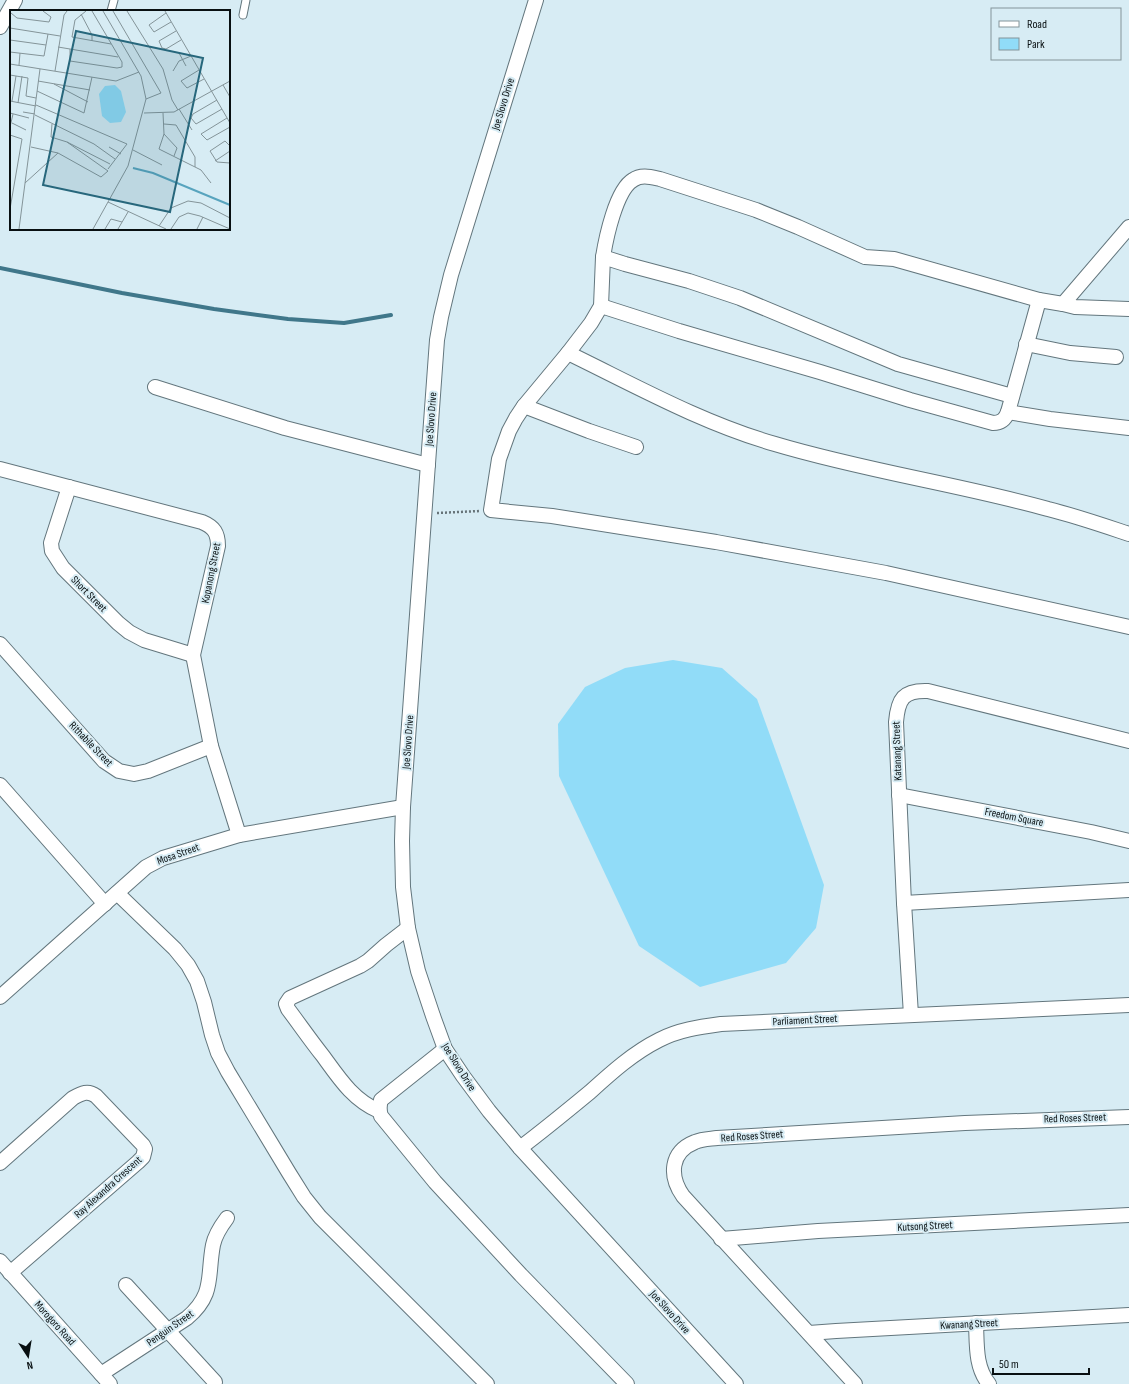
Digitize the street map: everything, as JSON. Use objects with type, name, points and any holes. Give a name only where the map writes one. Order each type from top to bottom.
[{"type":"street","points":[[0,27],[15,0]]},
{"type":"street","name":"Joe Slovo Drive","points":[[536,0],[468,217],[446,294],[437,348],[403,807],[403,887],[408,928],[418,971],[445,1049],[467,1082],[520,1148],[736,1384]]},
{"type":"street","points":[[1129,310],[1087,308],[1039,300],[894,259],[865,257],[756,210],[645,176],[633,180],[623,191],[615,209],[603,257],[601,306],[591,323],[568,353],[524,406],[509,431],[499,459],[491,510],[552,516],[716,542],[878,572],[1129,627]]},
{"type":"street","points":[[1063,304],[1129,227]]},
{"type":"street","points":[[603,257],[740,298],[898,364],[1012,396]]},
{"type":"street","points":[[601,306],[701,338],[993,423],[999,423],[1003,421],[1008,412],[1039,300]]},
{"type":"street","points":[[1026,344],[1070,353],[1116,357]]},
{"type":"street","points":[[568,353],[702,418],[775,444],[840,462],[1048,509],[1129,534]]},
{"type":"street","points":[[155,387],[285,428],[428,465]]},
{"type":"street","points":[[524,406],[589,431],[636,446]]},
{"type":"street","points":[[1008,412],[1050,419],[1129,428]]},
{"type":"street","name":"Kopanong Street","points":[[0,469],[202,522],[214,528],[217,534],[218,546],[193,655],[211,746],[238,835]]},
{"type":"street","name":"Short Street","points":[[69,487],[51,543],[52,551],[56,560],[62,568],[108,614],[129,632],[150,642],[193,655]]},
{"type":"street","name":"Rithabile Street","points":[[0,644],[104,761],[119,771],[134,774],[148,771],[211,746]]},
{"type":"street","name":"Katanang Street","points":[[911,1015],[904,903],[896,722],[896,712],[902,698],[910,693],[928,691],[1129,741]]},
{"type":"street","points":[[0,785],[105,904]]},
{"type":"street","name":"Freedom Square","points":[[899,795],[1091,832],[1129,841]]},
{"type":"street","name":"Mosa Street","points":[[0,997],[146,867],[163,858],[238,835],[403,807]]},
{"type":"street","points":[[904,903],[1129,890]]},
{"type":"street","points":[[117,893],[175,949],[188,965],[197,981],[218,1053],[304,1197],[320,1217],[487,1384]]},
{"type":"street","points":[[379,1111],[360,1101],[342,1084],[288,1009],[286,1004],[290,998],[368,961],[408,928]]},
{"type":"street","name":"Parliament Street","points":[[520,1148],[623,1063],[642,1050],[674,1034],[696,1028],[721,1024],[1129,1005]]},
{"type":"street","points":[[445,1049],[381,1100],[379,1111],[385,1121],[435,1182],[521,1275],[627,1384]]},
{"type":"street","name":"Ray Alexandra Crescent","points":[[0,1163],[73,1098],[80,1093],[87,1092],[96,1096],[143,1145],[145,1149],[143,1157],[138,1162],[10,1273]]},
{"type":"street","name":"Red Roses Street","points":[[855,1384],[683,1196],[675,1184],[673,1175],[676,1160],[686,1147],[695,1142],[717,1138],[965,1123],[1129,1117]]},
{"type":"street","name":"Kutsong Street","points":[[721,1239],[818,1231],[1129,1215]]},
{"type":"street","name":"Penguin Street","points":[[105,1379],[168,1330],[186,1318],[197,1309],[204,1300],[208,1287],[214,1244],[219,1230],[227,1218]]},
{"type":"street","name":"Morogoro Road","points":[[0,1261],[105,1379]]},
{"type":"street","points":[[126,1285],[215,1382]]},
{"type":"street","name":"Kwanang Street","points":[[809,1333],[1129,1315]]},
{"type":"street","points":[[976,1323],[977,1354],[982,1373],[988,1384]]},
{"type":"lane","points":[[111,10],[114,0]]},
{"type":"lane","points":[[243,15],[246,0]]},
{"type":"path","points":[[424,514],[491,510]]},
{"type":"green space","points":[[673,660],[722,668],[757,699],[824,885],[816,928],[786,963],[700,987],[639,946],[559,776],[558,724],[585,687],[625,668]]},
{"type":"waterway","points":[[0,268],[122,293],[214,309],[288,319],[344,323],[391,315]]}]
